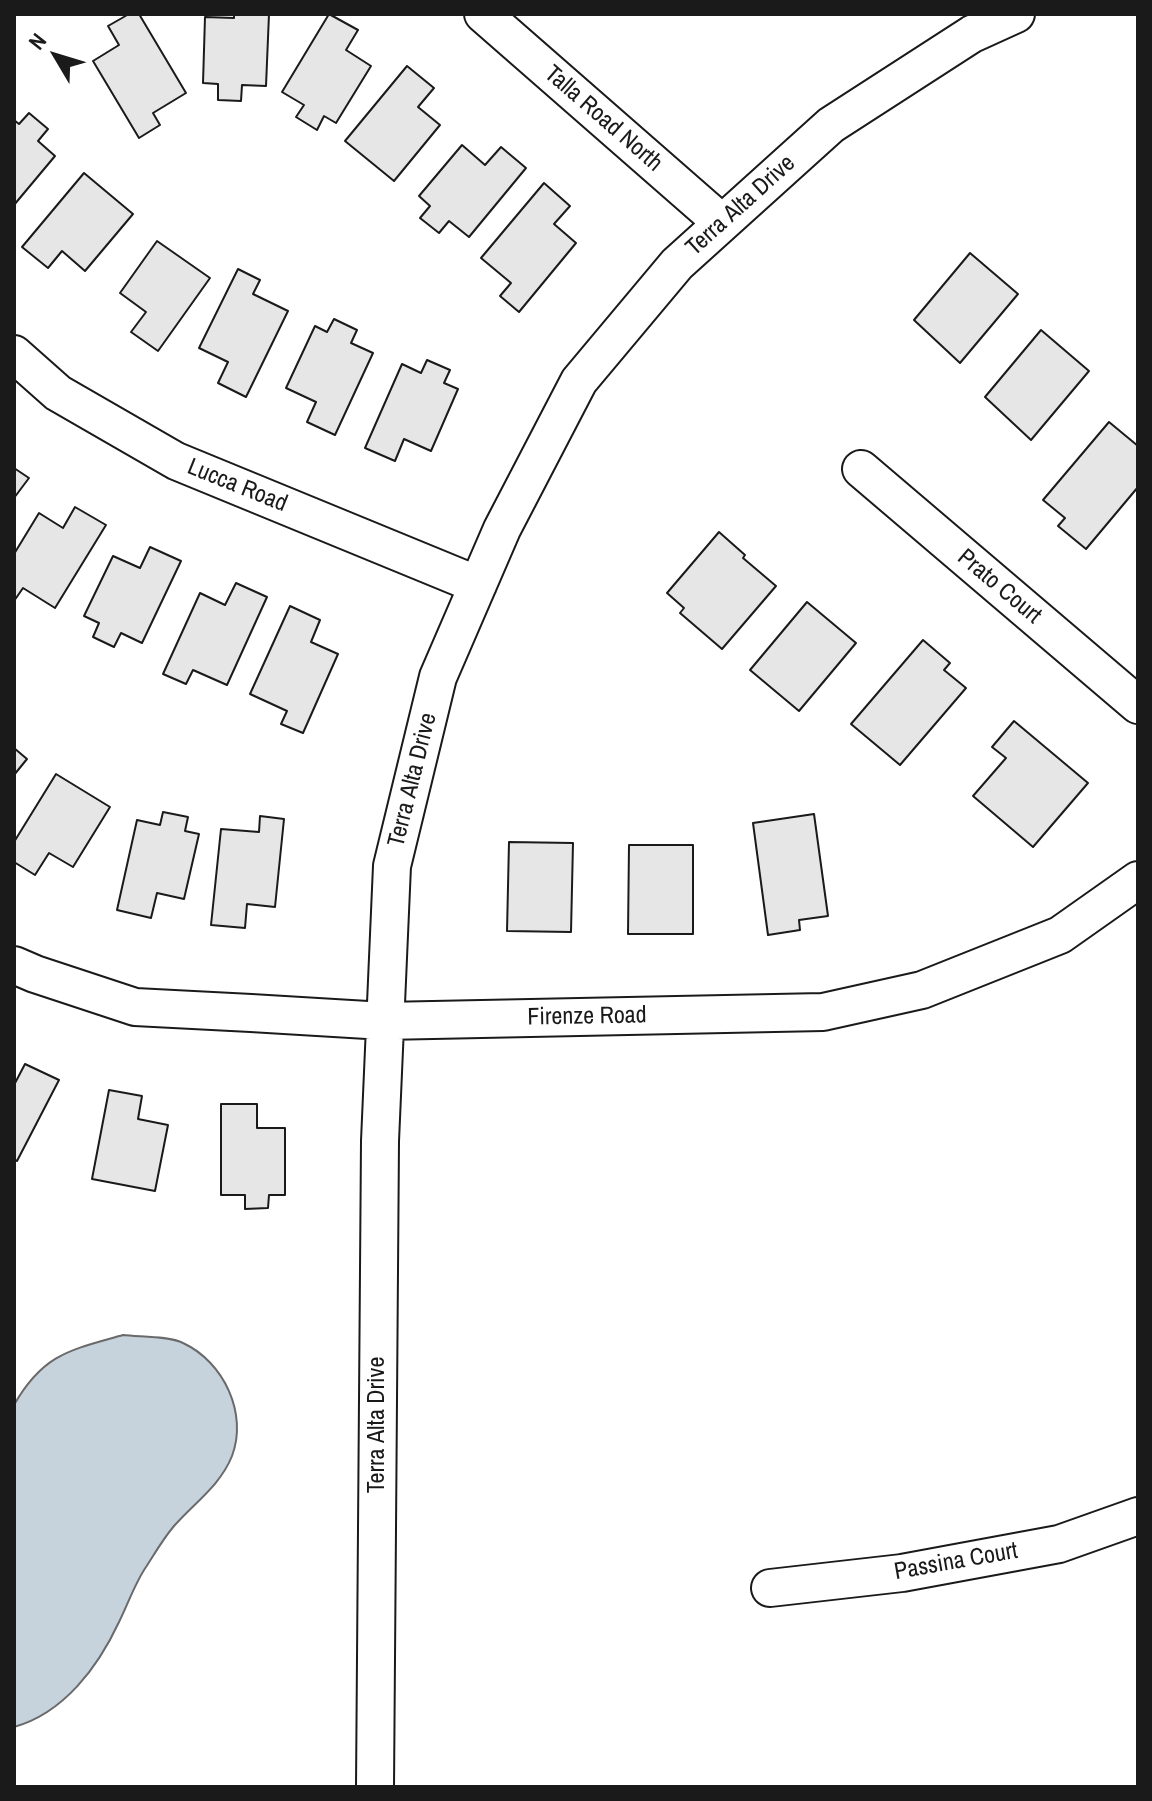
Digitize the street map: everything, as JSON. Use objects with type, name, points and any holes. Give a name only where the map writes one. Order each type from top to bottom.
[{"type":"street","name":"Talla Road North","points":[[483,14],[722,223]]},
{"type":"street","name":"Terra Alta Drive","points":[[375,1787],[380,1141],[392,866],[438,677],[502,529],[579,381],[677,264],[831,125],[966,24],[1016,14]]},
{"type":"street","name":"Lucca Road","points":[[14,354],[58,393],[176,461],[478,585]]},
{"type":"street","name":"Prato Court","points":[[861,469],[1138,705]]},
{"type":"street","name":"Firenze Road","points":[[14,965],[135,1007],[384,1021],[823,1012],[922,990],[1060,935],[1138,880]]},
{"type":"street","name":"Passina Court","points":[[770,1588],[902,1573],[1059,1544],[1138,1516]]},
{"type":"shaded area","points":[[123,1335],[177,1341],[198,1352],[210,1363],[221,1376],[234,1407],[237,1423],[232,1456],[214,1485],[159,1546],[138,1580],[111,1639],[90,1671],[49,1711],[14,1727],[14,1405],[47,1364],[73,1350]]},
{"type":"building","points":[[129,14],[139,14],[186,93],[153,113],[160,125],[139,138],[93,61],[119,45],[108,26]]},
{"type":"building","points":[[234,14],[269,14],[266,86],[242,85],[241,101],[218,100],[218,84],[203,83],[205,17],[234,18]]},
{"type":"building","points":[[329,14],[358,30],[346,50],[371,66],[336,123],[324,116],[317,130],[296,117],[304,105],[282,92]]},
{"type":"building","points":[[407,66],[434,88],[418,107],[440,125],[394,181],[345,141]]},
{"type":"building","points":[[29,113],[48,129],[38,141],[55,156],[14,205],[14,120],[19,124]]},
{"type":"building","points":[[462,145],[485,165],[501,147],[526,168],[469,237],[449,221],[439,233],[420,218],[430,206],[419,196]]},
{"type":"building","points":[[84,173],[133,214],[85,271],[62,251],[48,268],[22,247]]},
{"type":"building","points":[[544,183],[570,206],[554,224],[576,243],[519,312],[500,296],[511,283],[481,258]]},
{"type":"building","points":[[157,241],[210,278],[158,351],[131,332],[146,312],[120,293]]},
{"type":"building","points":[[970,253],[1018,294],[960,363],[914,320]]},
{"type":"building","points":[[238,269],[260,280],[253,294],[288,311],[246,397],[218,383],[228,362],[199,348]]},
{"type":"building","points":[[334,319],[357,330],[351,343],[373,353],[335,435],[307,422],[316,402],[286,388],[315,326],[327,332]]},
{"type":"building","points":[[1041,330],[1089,371],[1031,440],[985,397]]},
{"type":"building","points":[[427,360],[450,370],[444,383],[458,389],[431,451],[404,439],[395,461],[365,448],[402,364],[421,373]]},
{"type":"building","points":[[1109,422],[1138,446],[1138,487],[1086,549],[1058,526],[1065,518],[1043,500]]},
{"type":"building","points":[[14,468],[29,478],[14,498]]},
{"type":"building","points":[[75,507],[106,525],[55,608],[23,588],[14,601],[14,554],[39,513],[63,528]]},
{"type":"building","points":[[719,532],[776,586],[722,649],[680,613],[684,608],[667,593]]},
{"type":"building","points":[[150,547],[181,561],[142,643],[121,633],[114,647],[93,637],[99,623],[84,616],[113,556],[140,568]]},
{"type":"building","points":[[236,583],[267,597],[227,685],[193,670],[186,684],[163,674],[200,593],[225,605]]},
{"type":"building","points":[[807,602],[856,643],[799,711],[750,670]]},
{"type":"building","points":[[290,606],[320,620],[311,642],[338,654],[303,733],[281,724],[287,711],[250,694]]},
{"type":"building","points":[[923,640],[950,663],[944,670],[966,688],[900,765],[851,724]]},
{"type":"building","points":[[1014,721],[1088,783],[1033,847],[973,796],[1006,758],[992,747]]},
{"type":"building","points":[[14,748],[27,759],[14,775]]},
{"type":"building","points":[[56,774],[110,807],[73,867],[49,853],[35,875],[14,862],[14,842]]},
{"type":"building","points":[[163,812],[188,817],[185,831],[199,834],[184,899],[157,893],[151,918],[117,910],[137,820],[160,825]]},
{"type":"building","points":[[814,814],[828,916],[799,920],[800,930],[768,935],[753,823]]},
{"type":"building","points":[[260,816],[284,819],[275,907],[247,904],[245,928],[211,925],[221,829],[259,832]]},
{"type":"building","points":[[509,842],[573,843],[571,932],[507,931]]},
{"type":"building","points":[[629,845],[693,845],[693,934],[628,934]]},
{"type":"building","points":[[25,1064],[59,1080],[17,1161],[14,1159],[14,1085]]},
{"type":"building","points":[[109,1090],[142,1096],[138,1119],[168,1125],[155,1191],[92,1179]]},
{"type":"building","points":[[221,1104],[257,1104],[257,1128],[285,1128],[285,1195],[269,1195],[268,1208],[245,1209],[245,1195],[221,1195]]}]
